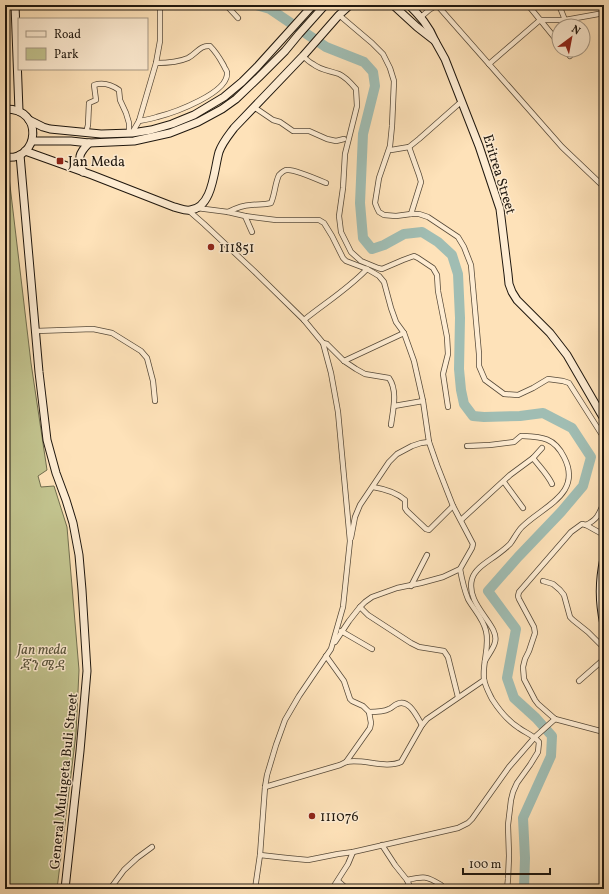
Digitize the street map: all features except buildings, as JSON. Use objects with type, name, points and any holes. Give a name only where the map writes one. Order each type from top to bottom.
[{"type":"main road","points":[[15,5],[19,111]]},
{"type":"main road","points":[[32,141],[71,141],[89,143],[134,141],[194,115],[224,97],[257,67],[313,5]]},
{"type":"main road","points":[[29,120],[50,129],[86,133],[170,133],[198,122],[222,109],[236,99],[285,51],[325,5]]},
{"type":"main road","points":[[23,153],[83,172],[174,207],[188,210],[196,208],[207,197],[212,184],[215,165],[224,140],[303,56],[339,15],[350,5]]},
{"type":"main road","name":"Eritrea Street","points":[[393,5],[435,41],[445,59],[462,101],[500,209],[508,274],[512,292],[517,300],[550,333],[567,354],[604,418]]},
{"type":"main road","points":[[409,5],[421,17],[431,31],[435,41]]},
{"type":"main road","points":[[5,109],[19,111],[25,115],[32,127],[33,134],[32,141],[23,153],[15,157],[5,157]]},
{"type":"main road","points":[[83,172],[79,162],[79,157],[81,152],[89,143]]},
{"type":"main road","name":"General Mulugeta Buli Street","points":[[23,153],[39,372],[47,440],[56,473],[66,500],[79,555],[87,671],[65,889]]},
{"type":"main road","points":[[604,558],[600,580],[601,613],[604,625]]},
{"type":"street","points":[[130,133],[138,121],[156,63],[160,41],[160,5]]},
{"type":"street","points":[[226,5],[238,18]]},
{"type":"street","points":[[421,17],[437,5],[562,147],[604,187]]},
{"type":"street","points":[[528,5],[551,33]]},
{"type":"street","points":[[559,5],[564,18]]},
{"type":"street","points":[[575,18],[604,12]]},
{"type":"street","points":[[339,15],[383,54],[390,68],[394,81],[390,146],[379,178],[375,203],[379,212],[396,216],[419,214],[428,217],[458,237],[464,247],[471,265],[479,366],[485,380],[504,394],[518,395],[548,379],[563,380],[569,383],[604,438]]},
{"type":"street","points":[[489,64],[540,20],[551,20]]},
{"type":"street","points":[[138,121],[158,117],[188,107],[210,94],[223,84],[226,78],[227,72],[218,55],[210,46],[201,48],[189,58],[180,61],[156,63]]},
{"type":"street","points":[[303,56],[313,65],[339,74],[348,79],[356,89],[357,106],[345,154],[343,188],[339,216],[341,232],[351,252],[361,261],[378,268],[382,268],[414,256],[433,268],[437,275],[438,291],[447,337],[448,354],[443,374],[448,407]]},
{"type":"street","points":[[86,133],[89,103],[96,100],[94,85],[107,84],[119,90],[120,100],[126,112],[129,123],[130,133]]},
{"type":"street","points":[[391,150],[409,147],[462,101]]},
{"type":"street","points":[[254,107],[293,131],[309,131],[327,139],[336,141],[344,139]]},
{"type":"street","points":[[409,147],[420,174],[420,182],[411,214]]},
{"type":"street","points":[[228,212],[236,207],[271,203],[279,176],[283,171],[288,170],[326,183]]},
{"type":"street","points":[[196,208],[276,220],[319,220],[324,223],[332,236],[342,258],[367,269],[379,276],[384,282],[396,322],[404,334],[414,361],[423,401],[429,442],[453,506],[473,544],[460,570],[443,577],[397,588],[372,598],[360,607],[341,631],[299,696],[285,720],[267,774],[260,855],[255,889]]},
{"type":"street","points":[[188,210],[304,320],[323,343],[331,373],[338,412],[350,541]]},
{"type":"street","points":[[245,216],[252,232]]},
{"type":"street","points":[[304,320],[322,305],[356,281],[367,269]]},
{"type":"street","points":[[36,331],[93,329],[112,333],[141,351],[146,358],[153,381],[155,401]]},
{"type":"street","points":[[344,361],[404,334]]},
{"type":"street","points":[[323,343],[328,344],[344,361],[365,374],[389,378],[392,381],[394,390],[394,406],[391,425]]},
{"type":"street","points":[[394,406],[423,401]]},
{"type":"street","points":[[467,446],[514,442],[521,436],[541,438],[553,442],[560,448],[570,475],[568,485],[559,498],[521,528],[510,544],[477,570],[472,578],[471,590],[473,597],[478,608],[488,621],[496,636],[495,642],[485,661]]},
{"type":"street","points":[[331,648],[343,607],[350,541],[355,517],[360,505],[385,466],[397,454],[421,443],[429,442]]},
{"type":"street","points":[[461,520],[518,468],[533,458],[542,448]]},
{"type":"street","points":[[533,458],[550,479],[552,484]]},
{"type":"street","points":[[504,482],[523,508]]},
{"type":"street","points":[[373,486],[385,489],[400,496],[405,500],[405,508],[407,512],[429,530],[453,506]]},
{"type":"street","points":[[604,502],[599,516],[594,521],[586,525],[582,524],[571,532],[519,592],[518,596],[534,627],[535,633],[529,651],[524,659],[523,667],[524,679],[534,700],[553,720],[604,732]]},
{"type":"street","points":[[594,521],[595,530]]},
{"type":"street","points":[[586,525],[604,535]]},
{"type":"street","points":[[410,586],[423,566],[427,555]]},
{"type":"street","points":[[460,570],[464,590],[477,611],[487,632],[484,680],[487,690],[510,721],[520,729],[535,737],[539,742],[538,752],[517,783],[513,792],[508,825],[507,889]]},
{"type":"street","points":[[543,581],[552,584],[560,590],[564,595],[570,617],[604,648]]},
{"type":"street","points":[[360,607],[368,615],[411,643],[419,647],[444,651],[448,657],[458,697]]},
{"type":"street","points":[[341,631],[372,649]]},
{"type":"street","points":[[326,656],[344,681],[350,699],[363,706],[369,712],[370,728],[346,762]]},
{"type":"street","points":[[579,681],[604,659]]},
{"type":"street","points":[[265,787],[325,770],[346,762],[398,764],[401,762],[427,719],[484,680]]},
{"type":"street","points":[[369,712],[385,711],[397,704],[402,703],[411,708],[422,725]]},
{"type":"street","points":[[260,855],[308,860],[352,852],[458,828],[468,823],[472,819],[509,767],[535,737],[553,720]]},
{"type":"street","points":[[382,845],[407,880],[411,889]]},
{"type":"street","points":[[110,889],[124,870],[137,858],[152,848]]},
{"type":"street","points":[[332,889],[348,864],[352,852]]},
{"type":"street","points":[[407,880],[424,877],[442,885]]},
{"type":"street","points":[[338,881],[347,889]]},
{"type":"green space","name":"Jan meda ጃን ሜዳ","points":[[5,173],[9,177],[31,363],[47,470],[38,476],[41,487],[54,486],[67,527],[79,670],[76,734],[57,889],[5,889]]},
{"type":"waterway","points":[[256,5],[270,9],[326,47],[364,62],[373,72],[375,86],[363,134],[360,203],[363,238],[372,249],[384,245],[404,234],[422,232],[438,242],[452,255],[458,274],[460,318],[459,369],[464,404],[473,416],[520,416],[543,413],[572,428],[591,457],[583,486],[488,591],[516,629],[507,678],[514,698],[536,718],[552,736],[551,756],[523,818],[525,858],[524,889]]},
{"type":"place","name":"Jan Meda","points":[[60,161]]},
{"type":"place","name":"111851","points":[[211,247]]},
{"type":"place","name":"111076","points":[[312,816]]}]
